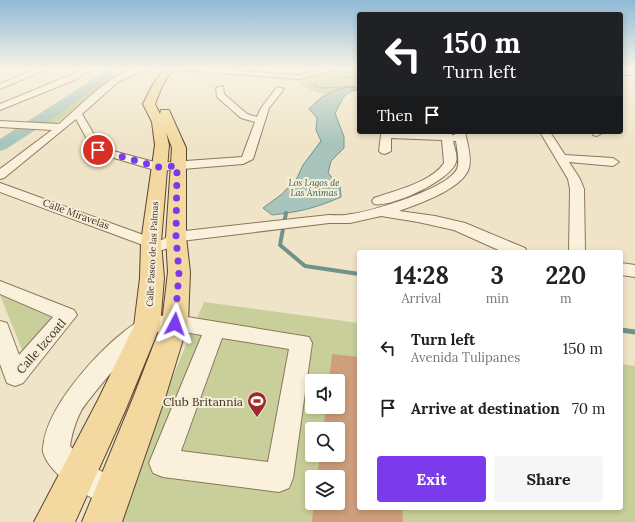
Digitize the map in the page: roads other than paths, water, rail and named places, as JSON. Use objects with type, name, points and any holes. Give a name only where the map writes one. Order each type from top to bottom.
[{"type":"main road","name":"Calle Paseo de las Palmas","points":[[102,522],[149,398],[175,324],[179,272],[176,237],[168,166],[160,132],[149,104],[154,93]]},
{"type":"main road","name":"Calle Paseo de las Palmas","points":[[54,522],[109,411],[148,326],[152,278],[151,242],[168,166]]},
{"type":"street","points":[[0,107],[33,93]]},
{"type":"street","points":[[0,175],[100,93]]},
{"type":"street","points":[[220,93],[244,116],[259,120]]},
{"type":"street","points":[[77,113],[98,150],[168,166],[244,160],[247,159],[259,120],[265,108],[277,93]]},
{"type":"street","points":[[0,124],[60,127]]},
{"type":"street","points":[[329,219],[342,211],[418,186],[447,169],[450,162],[447,134]]},
{"type":"street","points":[[546,134],[578,189],[576,250]]},
{"type":"street","points":[[176,237],[306,221],[350,219],[380,212],[409,203],[432,192],[457,176],[461,172],[464,165],[460,135],[386,135],[385,151]]},
{"type":"street","points":[[561,158],[614,162]]},
{"type":"street","name":"Calle Miravelas","points":[[0,187],[159,246],[172,242],[176,237]]},
{"type":"street","points":[[364,205],[380,212],[450,224],[469,230],[504,248],[512,250]]},
{"type":"street","points":[[623,269],[635,271]]},
{"type":"street","name":"Calle Izcoatl","points":[[0,287],[67,315],[15,376],[0,329]]},
{"type":"street","points":[[113,493],[78,474],[56,451],[59,430],[73,403],[112,356],[148,326],[175,324],[215,329],[301,342],[279,478],[164,463],[215,329]]},
{"type":"water","name":"Los Lagos de Las Ánimas","points":[[347,93],[335,113],[344,137],[344,148],[331,161],[328,173],[340,186],[341,197],[307,209],[272,215],[263,208],[282,194],[297,178],[303,165],[321,141],[316,130],[317,118],[309,109],[327,94]]},
{"type":"waterway","points":[[0,146],[80,93]]},
{"type":"waterway","points":[[286,213],[280,245],[305,266],[357,274]]},
{"type":"waterway","points":[[623,330],[635,332]]},
{"type":"place","name":"Club Britannia","points":[[257,418]]}]
